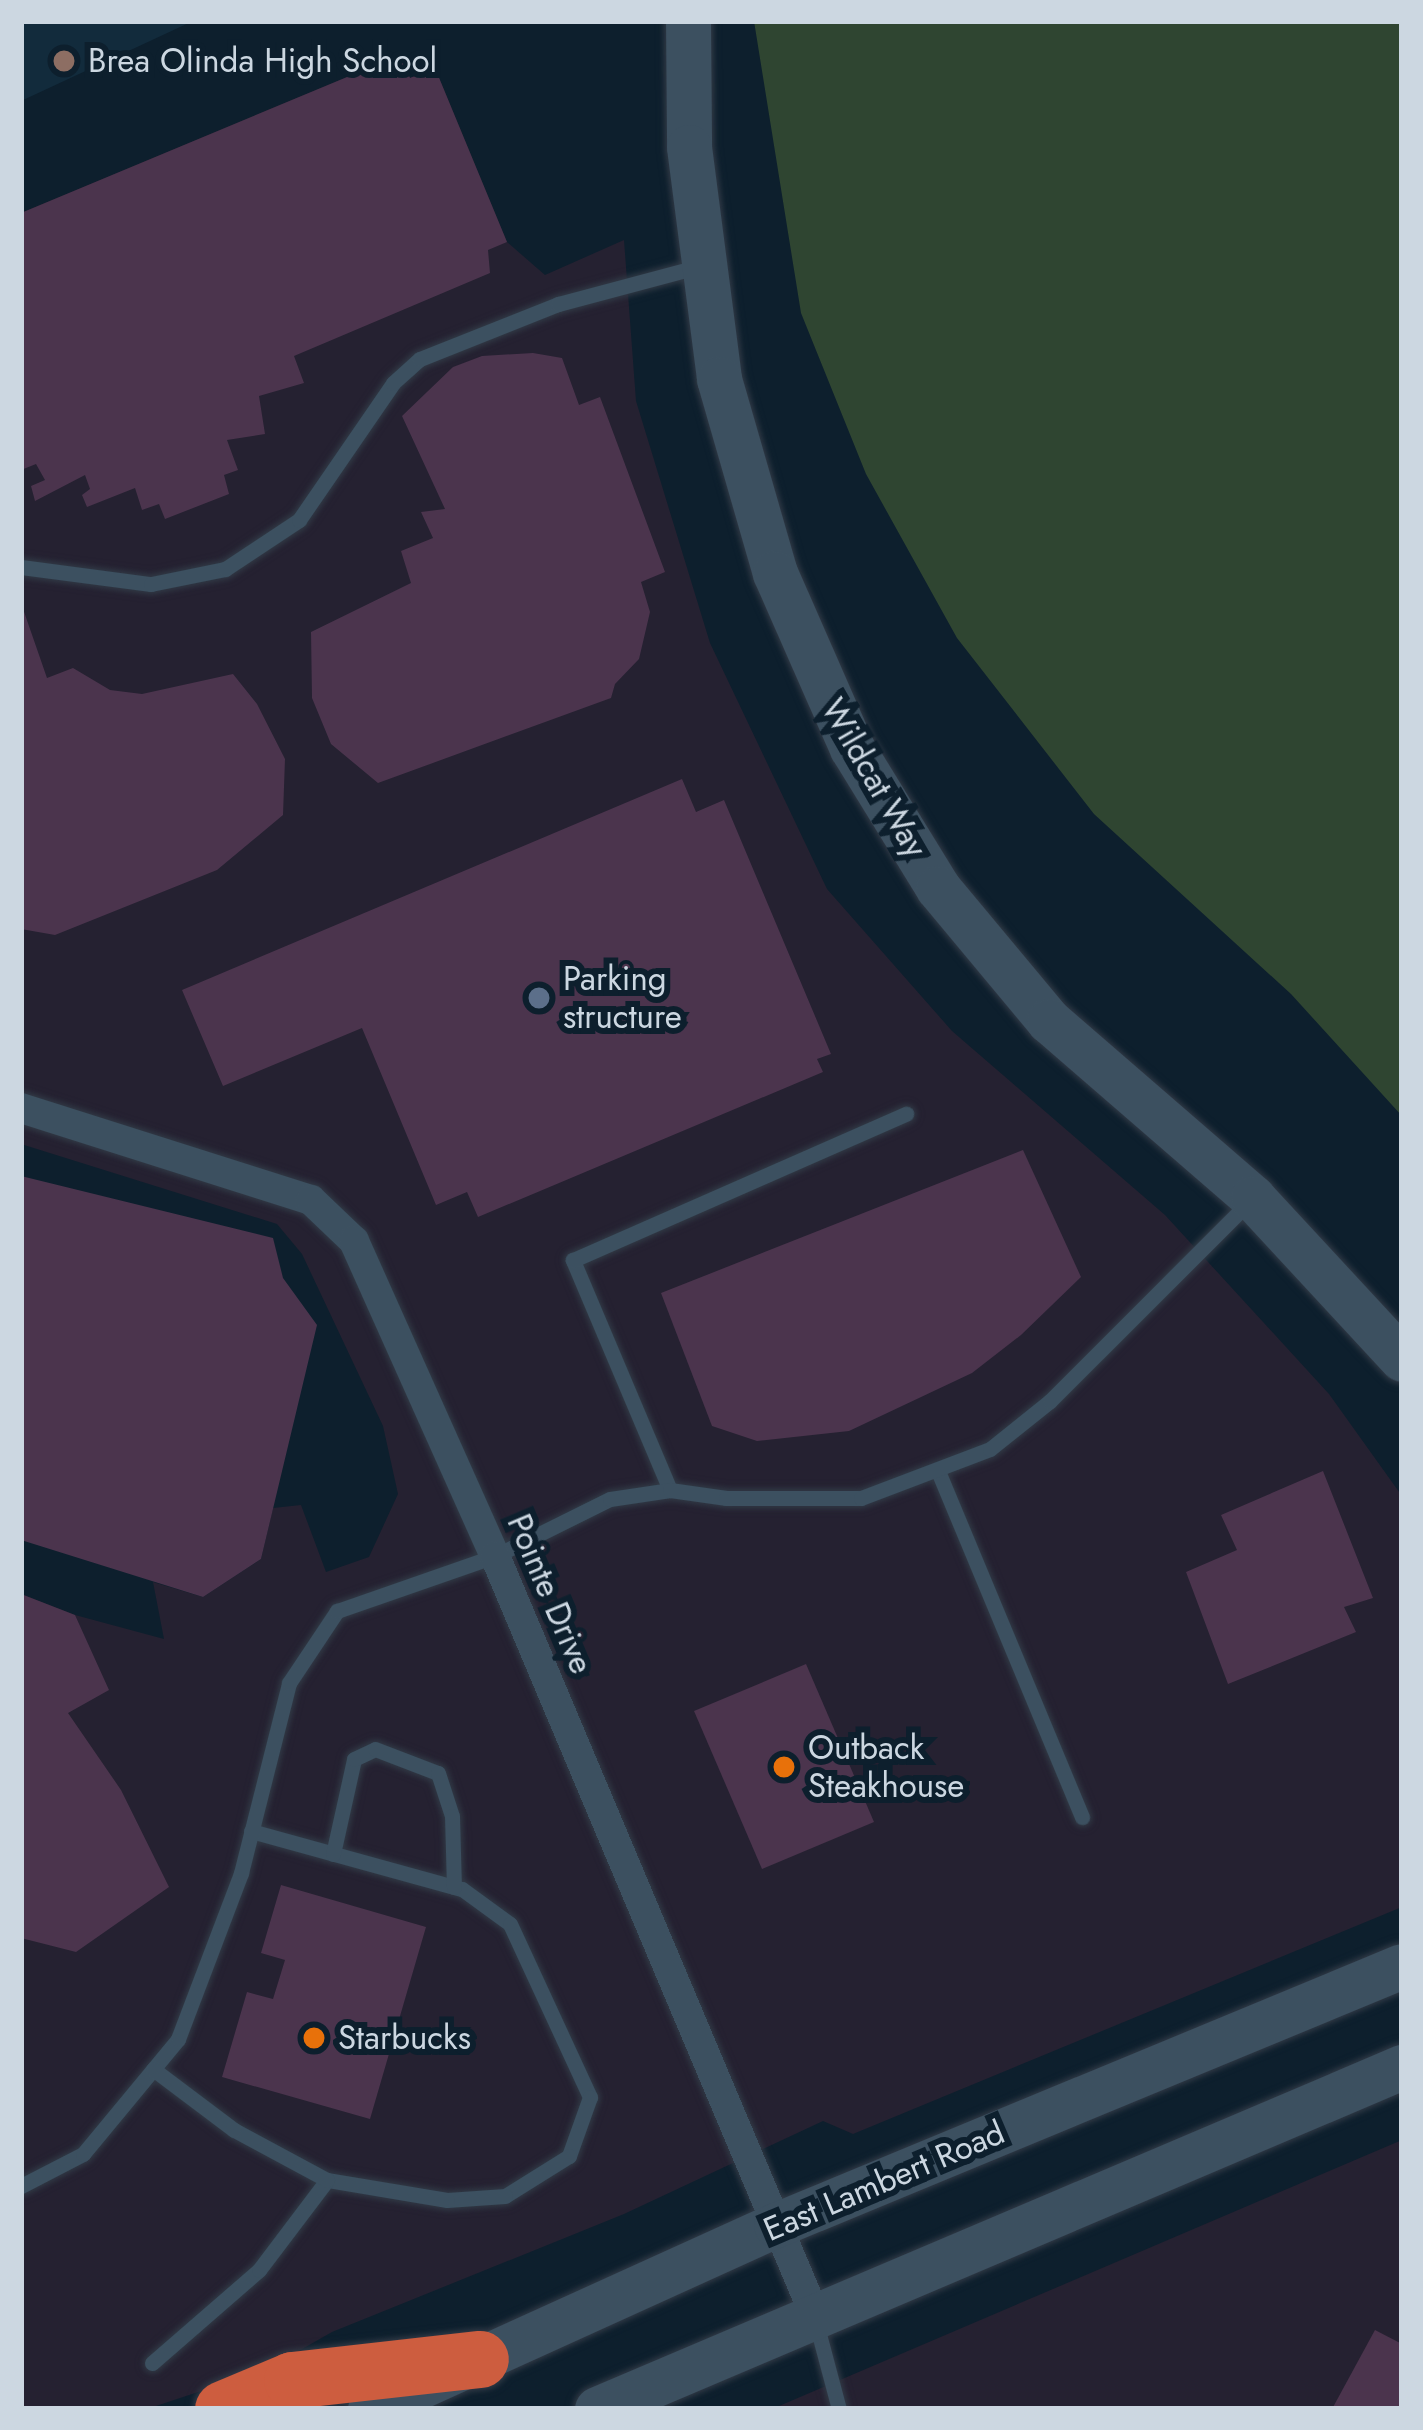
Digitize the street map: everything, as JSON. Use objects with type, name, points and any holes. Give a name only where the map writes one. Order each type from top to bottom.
[{"type":"highway","points":[[223,2409],[292,2380],[480,2359]]},
{"type":"main road","name":"Wildcat Way","points":[[688,21],[689,147],[719,380],[775,573],[821,686],[895,823],[938,888],[1048,1021],[1253,1198],[1402,1359]]},
{"type":"main road","name":"East Lambert Road","points":[[370,2409],[776,2225],[1402,1966]]},
{"type":"main road","points":[[596,2409],[1402,2067]]},
{"type":"street","name":"Pointe Drive","points":[[21,1108],[311,1201],[354,1240],[495,1556],[814,2313]]},
{"type":"lane","points":[[21,567],[151,584],[225,569],[299,520],[393,382],[420,359],[558,304],[701,266]]},
{"type":"lane","points":[[670,1490],[573,1260],[906,1114]]},
{"type":"lane","points":[[21,2186],[83,2154],[178,2039],[251,1831],[289,1683],[337,1611],[495,1556],[610,1499],[670,1490],[726,1498],[862,1498],[990,1449],[1050,1401],[1253,1198]]},
{"type":"lane","points":[[938,1471],[1082,1817]]},
{"type":"lane","points":[[333,1854],[354,1759],[375,1749],[438,1773],[452,1816],[454,1886]]},
{"type":"lane","points":[[153,2069],[234,2130],[327,2180],[447,2200],[505,2196],[569,2156],[583,2128],[590,2097],[510,1924],[454,1886],[251,1831]]},
{"type":"lane","points":[[152,2363],[259,2270],[327,2180]]},
{"type":"lane","points":[[814,2313],[839,2409]]},
{"type":"shaded area","name":"Brea Olinda High School","points":[[21,21],[193,21],[21,101]]},
{"type":"shaded area","points":[[400,55],[410,78],[435,68],[507,242],[545,275],[624,240],[636,401],[710,643],[827,889],[952,1031],[1165,1215],[1329,1394],[1402,1496],[1402,1907],[853,2134],[823,2121],[624,2214],[332,2332],[267,2369],[147,2409],[21,2409],[21,1594],[75,1615],[164,1639],[153,1582],[203,1597],[261,1559],[273,1508],[301,1505],[326,1572],[369,1557],[398,1494],[383,1426],[302,1254],[277,1224],[21,1144],[21,213]]},
{"type":"shaded area","points":[[1402,2140],[1402,2409],[772,2409]]},
{"type":"green space","points":[[754,21],[1402,21],[1402,1116],[1291,994],[1094,814],[957,638],[866,474],[801,313]]},
{"type":"building","points":[[400,55],[410,78],[435,68],[507,242],[488,250],[490,273],[294,356],[304,383],[259,396],[265,434],[227,440],[238,470],[224,475],[229,494],[165,519],[159,504],[142,510],[135,488],[87,507],[82,495],[90,489],[85,475],[35,501],[31,486],[45,480],[36,464],[21,470],[21,213]]},
{"type":"building","points":[[533,353],[562,358],[579,405],[600,397],[665,572],[641,582],[650,612],[639,659],[615,684],[611,698],[378,783],[331,744],[312,698],[311,632],[411,583],[401,551],[433,538],[421,512],[445,509],[402,416],[453,367],[482,356]]},
{"type":"building","points":[[21,603],[47,678],[73,668],[110,690],[142,694],[233,674],[257,704],[285,759],[283,815],[217,870],[55,935],[21,929]]},
{"type":"building","points":[[682,779],[696,812],[724,800],[831,1054],[817,1059],[823,1072],[478,1217],[467,1192],[436,1205],[362,1028],[223,1086],[182,990]]},
{"type":"building","points":[[1023,1150],[1081,1277],[1021,1335],[972,1373],[849,1431],[757,1441],[712,1426],[661,1293]]},
{"type":"building","points":[[21,1176],[273,1238],[283,1278],[317,1325],[261,1559],[203,1597],[21,1540]]},
{"type":"building","points":[[1323,1471],[1373,1598],[1344,1607],[1356,1632],[1228,1684],[1186,1572],[1237,1550],[1221,1515]]},
{"type":"building","points":[[21,1594],[75,1615],[109,1690],[68,1713],[121,1790],[169,1887],[76,1952],[21,1938]]},
{"type":"building","name":"Outback Steakhouse","points":[[806,1664],[874,1822],[762,1869],[694,1711]]},
{"type":"building","name":"Starbucks","points":[[281,1885],[426,1927],[370,2119],[222,2077],[247,1992],[273,1999],[285,1960],[261,1953]]},
{"type":"building","points":[[1375,2330],[1402,2344],[1402,2409],[1332,2409]]},
{"type":"place","name":"Brea Olinda High School","points":[[64,61]]},
{"type":"place","name":"Parking structure","points":[[539,998]]},
{"type":"place","name":"Outback Steakhouse","points":[[784,1767]]},
{"type":"place","name":"Starbucks","points":[[314,2038]]}]
